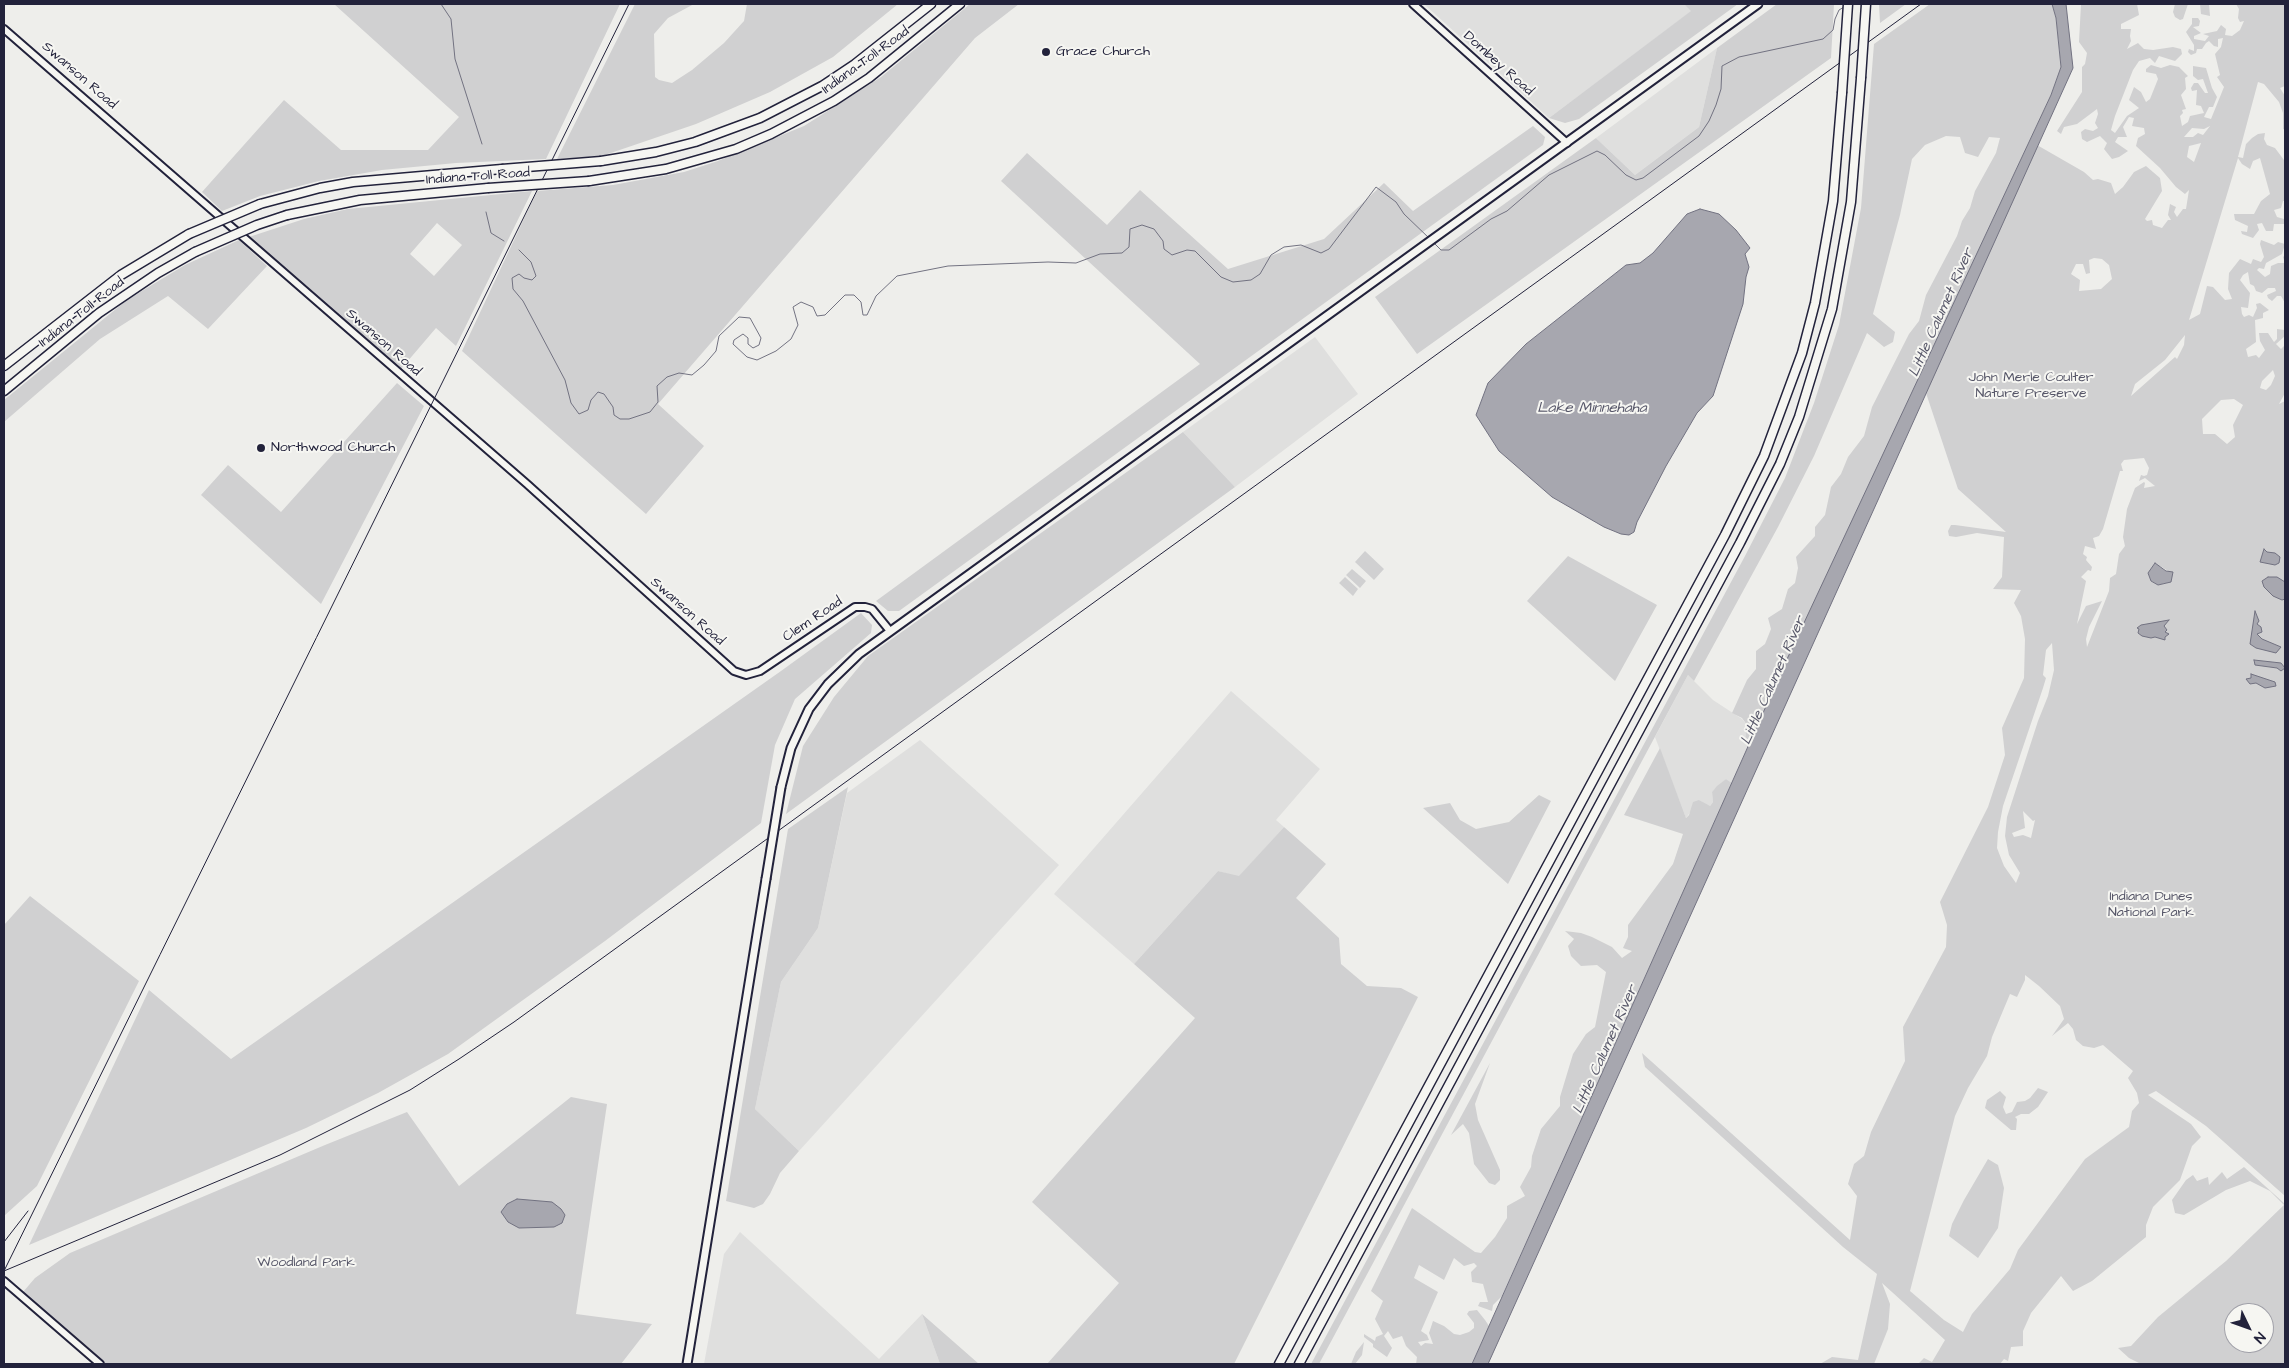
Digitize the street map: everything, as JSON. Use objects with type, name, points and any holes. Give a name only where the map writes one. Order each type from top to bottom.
[{"type":"highway","name":"Indiana Toll Road","points":[[4,366],[120,275],[189,234],[260,204],[312,190],[353,182],[601,161],[656,152],[695,142],[760,118],[808,94],[856,64],[931,4]]},
{"type":"highway","name":"Indiana Toll Road","points":[[4,391],[99,313],[151,277],[195,252],[249,228],[287,215],[360,200],[589,181],[666,169],[719,154],[771,134],[827,106],[869,78],[960,4]]},
{"type":"highway","points":[[1279,1364],[1725,535],[1764,456],[1802,354],[1815,304],[1833,201],[1848,4]]},
{"type":"highway","points":[[1298,1364],[1731,559],[1780,464],[1799,418],[1832,308],[1851,202],[1866,4]]},
{"type":"main road","points":[[687,1364],[781,787],[795,738],[815,700],[846,665],[890,631],[1758,4]]},
{"type":"street","name":"Dombey Road","points":[[1413,4],[1567,143]]},
{"type":"street","name":"Swanson Road","points":[[4,29],[534,490],[731,668],[746,675]]},
{"type":"street","name":"Clem Road","points":[[746,675],[765,668],[855,607],[865,607],[872,610],[890,631]]},
{"type":"street","points":[[4,1281],[100,1364]]},
{"type":"shaded area","points":[[1424,4],[1684,4],[1692,11],[1549,118]]},
{"type":"shaded area","points":[[1717,48],[1699,127],[1635,175],[1596,138]]},
{"type":"shaded area","points":[[1315,337],[1358,394],[1235,487],[1183,432]]},
{"type":"shaded area","points":[[1688,675],[1713,700],[1742,719],[1747,725],[1745,741],[1748,747],[1732,783],[1726,779],[1712,792],[1713,802],[1709,807],[1699,800],[1686,818],[1655,737]]},
{"type":"shaded area","points":[[1231,691],[1320,769],[1276,820],[1284,827],[1239,877],[1218,871],[1134,964],[1054,894]]},
{"type":"shaded area","points":[[920,740],[1059,865],[799,1151],[755,1109],[781,982],[818,928],[847,793]]},
{"type":"shaded area","points":[[740,1232],[879,1359],[922,1314],[940,1364],[704,1364],[724,1254]]},
{"type":"green space","points":[[334,4],[620,4],[546,159],[456,163],[382,170],[319,181],[260,196],[222,211],[202,192],[284,100],[341,150],[428,150],[459,117]]},
{"type":"green space","points":[[635,4],[694,4],[668,18],[654,34],[655,77],[672,83],[692,70],[724,43],[744,21],[747,4],[898,4],[833,57],[770,92],[696,124],[602,156],[557,159]]},
{"type":"green space","points":[[970,4],[1019,4],[975,38],[658,404],[704,446],[646,514],[462,351],[537,191],[613,185],[684,172],[718,161],[804,126],[881,77]]},
{"type":"green space","points":[[1684,4],[1738,4],[1579,119],[1565,123],[1549,118],[1691,11]]},
{"type":"green space","points":[[1777,4],[1834,4],[1831,58],[1417,354],[1375,297],[1596,138],[1635,175],[1699,127],[1717,48]]},
{"type":"green space","points":[[1879,4],[1906,4],[1880,23]]},
{"type":"green space","points":[[1930,4],[2052,4],[2056,18],[2061,67],[2051,95],[1748,747],[1745,741],[1747,725],[1742,718],[1732,713],[1747,680],[1756,669],[1756,651],[1765,644],[1771,629],[1768,618],[1782,609],[1788,589],[1795,583],[1798,568],[1796,557],[1815,536],[1815,527],[1825,515],[1831,487],[1841,474],[1848,457],[1864,436],[1872,407],[1909,334],[1919,321],[1926,295],[1957,236],[1962,221],[1970,208],[1975,191],[1996,153],[2000,138],[1989,137],[1978,157],[1965,153],[1960,137],[1946,136],[1925,145],[1912,159],[1900,215],[1873,314],[1895,332],[1893,342],[1884,347],[1867,333],[1814,456],[1778,527],[1694,681],[1688,675],[1319,1364],[1311,1364],[1745,556],[1785,478],[1814,403],[1839,325],[1861,208],[1874,44]]},
{"type":"green space","points":[[2081,4],[2137,4],[2139,15],[2121,24],[2121,29],[2131,29],[2131,41],[2127,49],[2138,43],[2144,49],[2153,50],[2173,47],[2181,49],[2182,54],[2175,61],[2159,56],[2155,63],[2150,58],[2139,61],[2133,70],[2111,130],[2115,133],[2127,116],[2139,108],[2129,100],[2134,87],[2141,92],[2146,102],[2150,99],[2158,79],[2156,74],[2146,72],[2146,69],[2151,65],[2161,68],[2170,65],[2179,67],[2188,76],[2185,78],[2186,89],[2181,95],[2186,109],[2182,110],[2183,113],[2180,116],[2182,126],[2188,122],[2190,116],[2204,113],[2201,106],[2196,105],[2197,90],[2192,91],[2191,88],[2194,83],[2198,83],[2205,93],[2208,93],[2203,79],[2198,80],[2193,76],[2193,66],[2206,68],[2217,97],[2213,107],[2209,107],[2204,117],[2211,119],[2224,87],[2217,77],[2220,75],[2215,54],[2221,47],[2223,38],[2218,39],[2218,47],[2209,41],[2202,49],[2197,49],[2196,53],[2191,55],[2188,52],[2189,49],[2194,51],[2194,45],[2186,32],[2192,24],[2192,18],[2198,18],[2200,21],[2199,26],[2193,27],[2201,33],[2194,36],[2194,39],[2205,41],[2209,36],[2203,34],[2217,31],[2221,25],[2226,29],[2225,35],[2232,36],[2240,30],[2244,21],[2240,22],[2238,18],[2239,9],[2236,4],[2285,4],[2285,86],[2280,88],[2285,96],[2285,130],[2283,129],[2283,113],[2279,102],[2264,84],[2258,82],[2238,157],[2243,158],[2246,144],[2252,138],[2258,134],[2265,133],[2264,139],[2267,145],[2275,148],[2285,160],[2285,201],[2283,201],[2281,208],[2274,210],[2277,217],[2284,219],[2285,224],[2274,224],[2273,231],[2266,231],[2262,223],[2257,224],[2259,230],[2253,238],[2242,234],[2241,231],[2247,232],[2248,226],[2235,220],[2234,214],[2254,214],[2261,201],[2270,194],[2260,158],[2253,161],[2250,169],[2242,164],[2238,158],[2189,320],[2200,314],[2207,286],[2213,287],[2225,300],[2232,299],[2228,289],[2229,273],[2240,259],[2251,264],[2253,259],[2261,262],[2264,257],[2260,244],[2261,240],[2274,245],[2278,242],[2285,244],[2282,254],[2266,263],[2264,269],[2259,268],[2257,270],[2265,277],[2270,274],[2271,266],[2285,263],[2285,303],[2281,296],[2277,296],[2272,301],[2268,298],[2267,295],[2276,291],[2275,288],[2268,288],[2262,293],[2256,291],[2254,286],[2250,284],[2248,272],[2240,280],[2250,293],[2248,308],[2241,307],[2244,317],[2249,315],[2253,317],[2257,308],[2256,304],[2260,303],[2269,310],[2263,313],[2263,318],[2255,320],[2256,342],[2246,349],[2248,357],[2256,355],[2259,358],[2265,350],[2260,341],[2259,333],[2268,333],[2274,342],[2277,339],[2277,329],[2285,330],[2285,336],[2276,344],[2281,349],[2285,345],[2285,393],[2279,404],[2285,401],[2285,1196],[2206,1126],[2156,1091],[2148,1095],[2191,1124],[2201,1137],[2192,1146],[2180,1180],[2153,1207],[2146,1225],[2146,1237],[2092,1281],[2073,1291],[2061,1276],[2031,1313],[2023,1331],[2023,1346],[2011,1347],[2008,1361],[2004,1359],[2000,1364],[1918,1364],[1924,1358],[1932,1362],[1945,1340],[1882,1283],[1890,1304],[1888,1329],[1874,1364],[1820,1364],[1832,1357],[1858,1360],[1877,1274],[1843,1247],[1645,1067],[1642,1053],[1850,1240],[1857,1196],[1848,1184],[1854,1164],[1864,1156],[1871,1132],[1905,1061],[1903,1027],[1946,947],[1947,925],[1940,902],[1988,807],[2005,755],[2002,728],[2024,678],[2025,639],[2021,616],[2014,603],[2021,590],[1993,589],[2002,577],[2004,537],[1977,533],[1956,537],[1949,536],[1948,531],[1951,525],[1955,525],[2006,532],[1958,489],[1923,384],[2037,145],[2084,172],[2093,180],[2098,179],[2111,183],[2115,194],[2134,172],[2146,166],[2160,178],[2162,191],[2145,219],[2147,221],[2152,220],[2153,225],[2162,228],[2168,220],[2171,220],[2168,215],[2170,204],[2176,207],[2174,212],[2177,217],[2183,209],[2186,209],[2189,190],[2185,194],[2176,187],[2160,168],[2136,146],[2138,138],[2145,134],[2144,128],[2132,126],[2134,118],[2129,117],[2123,127],[2127,137],[2118,137],[2115,142],[2128,151],[2112,159],[2104,149],[2107,143],[2100,136],[2087,142],[2082,139],[2081,132],[2085,129],[2093,131],[2098,128],[2095,123],[2098,114],[2097,109],[2077,124],[2064,127],[2061,134],[2057,131],[2082,92],[2082,67],[2085,64],[2087,53],[2079,42]],"holes":[[[2210,126],[2203,135],[2198,133],[2193,137],[2184,137],[2192,128],[2204,129]],[[2201,143],[2194,162],[2187,157],[2189,146]],[[2094,258],[2102,259],[2109,265],[2112,279],[2101,289],[2079,291],[2080,280],[2071,274],[2076,264],[2083,264],[2086,274],[2090,273],[2089,260]],[[2185,335],[2184,345],[2177,359],[2175,357],[2131,396],[2135,384],[2165,360]],[[2273,370],[2275,376],[2271,385],[2266,390],[2260,388],[2262,381]],[[2234,399],[2243,405],[2233,425],[2235,437],[2227,444],[2215,434],[2203,434],[2202,419],[2221,400]],[[2144,458],[2149,468],[2147,475],[2141,475],[2139,481],[2145,478],[2155,486],[2144,488],[2144,482],[2135,488],[2127,509],[2123,537],[2125,546],[2119,554],[2116,574],[2110,578],[2109,591],[2087,647],[2086,639],[2089,627],[2102,601],[2086,606],[2077,624],[2086,581],[2081,577],[2088,570],[2091,571],[2092,567],[2086,560],[2087,557],[2083,554],[2085,546],[2096,549],[2093,538],[2099,536],[2103,529],[2120,471],[2123,471],[2121,464],[2124,460]],[[2160,566],[2168,571],[2167,583],[2158,585],[2151,581],[2148,573],[2153,568]],[[2052,643],[2054,670],[2048,696],[2007,817],[2005,836],[2009,855],[2020,873],[2016,883],[2004,866],[1997,848],[1998,832],[2003,806],[2046,678],[2043,675],[2046,650]],[[2023,811],[2033,821],[2035,820],[2031,838],[2023,835],[2014,837],[2012,833],[2025,828]],[[2025,975],[2060,1006],[2064,1019],[2052,1036],[2068,1023],[2073,1029],[2076,1040],[2083,1046],[2094,1048],[2103,1045],[2133,1071],[2128,1078],[2137,1093],[2139,1103],[2132,1111],[2129,1127],[2085,1159],[2018,1250],[2010,1269],[1972,1314],[1963,1332],[1944,1320],[1910,1291],[1955,1116],[1968,1088],[1987,1056],[1992,1037],[2010,994],[2017,997],[2025,980]]]},
{"type":"green space","points":[[2175,4],[2188,4],[2183,19],[2180,20],[2175,17],[2173,12]]},
{"type":"green space","points":[[2200,4],[2209,4],[2210,16],[2201,14]]},
{"type":"green space","points":[[1533,126],[1545,137],[1543,145],[899,611],[888,611],[876,601],[1200,364],[1001,181],[1027,153],[1107,225],[1140,190],[1228,269],[1324,239],[1384,183],[1413,211]]},
{"type":"green space","points":[[532,191],[456,346],[436,328],[401,369],[249,237],[304,219],[348,209]],"holes":[[[437,223],[462,245],[434,276],[410,254]]]},
{"type":"green space","points":[[239,240],[267,266],[208,329],[168,296],[100,339],[4,422],[4,400],[127,300],[185,265]]},
{"type":"green space","points":[[397,383],[424,406],[321,604],[201,495],[228,465],[281,512]]},
{"type":"green space","points":[[1183,432],[1235,487],[786,814],[803,746],[834,697],[868,656]]},
{"type":"green space","points":[[1365,551],[1384,569],[1374,580],[1355,562]]},
{"type":"green space","points":[[1568,556],[1657,605],[1615,681],[1527,601]]},
{"type":"green space","points":[[1352,569],[1366,581],[1360,588],[1346,575]]},
{"type":"green space","points":[[1345,577],[1358,589],[1353,596],[1339,583]]},
{"type":"green space","points":[[861,613],[872,625],[871,633],[795,699],[775,745],[761,823],[605,941],[448,1054],[378,1093],[306,1128],[29,1245],[149,990],[231,1059]]},
{"type":"green space","points":[[1660,748],[1686,818],[1689,815],[1693,802],[1699,800],[1710,806],[1713,802],[1712,792],[1717,786],[1726,779],[1732,783],[1502,1296],[1493,1305],[1492,1311],[1478,1306],[1480,1302],[1488,1302],[1483,1284],[1472,1282],[1471,1272],[1477,1266],[1474,1263],[1464,1266],[1454,1258],[1444,1280],[1419,1265],[1414,1278],[1438,1292],[1421,1331],[1427,1335],[1429,1340],[1418,1342],[1421,1346],[1425,1343],[1433,1344],[1429,1333],[1433,1321],[1444,1326],[1454,1334],[1460,1335],[1474,1328],[1474,1323],[1467,1314],[1469,1311],[1477,1310],[1485,1320],[1489,1326],[1472,1364],[1416,1364],[1417,1357],[1406,1346],[1402,1336],[1393,1339],[1388,1331],[1384,1336],[1392,1348],[1387,1357],[1373,1347],[1373,1344],[1364,1337],[1364,1334],[1375,1341],[1376,1337],[1383,1334],[1375,1319],[1383,1301],[1371,1291],[1412,1208],[1475,1252],[1481,1253],[1495,1237],[1507,1218],[1507,1206],[1525,1196],[1520,1187],[1531,1167],[1532,1156],[1541,1129],[1560,1106],[1560,1097],[1573,1054],[1586,1034],[1595,1027],[1606,972],[1597,965],[1581,966],[1571,956],[1568,946],[1574,939],[1565,931],[1581,933],[1592,937],[1612,947],[1622,958],[1632,951],[1623,948],[1628,937],[1628,925],[1673,864],[1683,834],[1624,815]]},
{"type":"green space","points":[[848,787],[818,928],[781,982],[755,1109],[799,1151],[780,1173],[763,1204],[754,1208],[726,1201],[788,829]]},
{"type":"green space","points":[[1539,795],[1551,801],[1508,884],[1423,808],[1450,803],[1460,820],[1476,829],[1509,822]]},
{"type":"green space","points":[[1284,827],[1326,864],[1296,898],[1339,938],[1341,964],[1367,986],[1401,988],[1418,997],[1234,1364],[1047,1364],[1119,1283],[1032,1202],[1195,1018],[1134,964],[1218,871],[1239,876]]},
{"type":"green space","points":[[30,896],[139,981],[37,1186],[4,1216],[4,925]]},
{"type":"green space","points":[[1490,1063],[1475,1104],[1478,1120],[1500,1170],[1500,1180],[1495,1185],[1489,1183],[1474,1164],[1469,1133],[1463,1124],[1451,1135]]},
{"type":"green space","points":[[2038,1088],[2048,1092],[2038,1107],[2029,1114],[2021,1114],[2015,1117],[2017,1119],[2016,1130],[2011,1130],[1985,1108],[1987,1100],[2000,1091],[2006,1097],[2003,1107],[2006,1114],[2012,1112],[2017,1102],[2030,1098]]},
{"type":"green space","name":"Woodland Park","points":[[571,1097],[607,1104],[576,1314],[652,1324],[621,1364],[104,1364],[23,1292],[35,1278],[70,1253],[407,1112],[459,1186]]},
{"type":"green space","points":[[1988,1159],[1998,1165],[2004,1188],[1998,1228],[1978,1258],[1949,1236],[1952,1224],[1964,1200]]},
{"type":"green space","points":[[2244,1167],[2285,1204],[2285,1364],[2141,1364],[2129,1358],[2118,1348],[2131,1346],[2158,1317],[2226,1261],[2284,1205],[2270,1191],[2250,1181],[2226,1190],[2184,1215],[2175,1213],[2172,1200],[2186,1180],[2193,1175],[2197,1181],[2208,1177],[2209,1185],[2222,1172],[2227,1179]]},
{"type":"green space","points":[[922,1314],[979,1364],[940,1364]]},
{"type":"green space","points":[[1364,1342],[1362,1355],[1355,1364],[1351,1364],[1356,1352]]},
{"type":"water","points":[[2052,4],[2066,4],[2073,68],[1488,1364],[1472,1364],[1788,657],[2051,95],[2061,67],[2056,18]]},
{"type":"water","name":"Lake Minnehaha","points":[[1700,209],[1719,214],[1736,230],[1750,248],[1745,254],[1749,267],[1743,304],[1713,396],[1697,413],[1666,466],[1637,522],[1634,532],[1629,535],[1621,534],[1604,527],[1552,497],[1499,451],[1476,415],[1488,383],[1526,344],[1626,265],[1640,263],[1653,253],[1687,214]]},
{"type":"water","points":[[2264,549],[2280,557],[2279,563],[2275,565],[2260,562]]},
{"type":"water","points":[[2155,563],[2166,571],[2173,572],[2171,582],[2158,585],[2151,581],[2148,573]]},
{"type":"water","points":[[2268,577],[2277,577],[2285,582],[2285,599],[2282,600],[2273,596],[2264,587],[2262,581]]},
{"type":"water","points":[[2255,611],[2259,621],[2257,624],[2261,627],[2262,632],[2257,634],[2262,639],[2281,647],[2276,653],[2256,648],[2250,644]]},
{"type":"water","points":[[2169,620],[2164,626],[2167,630],[2165,632],[2169,634],[2165,637],[2165,640],[2142,636],[2138,633],[2139,629],[2137,628],[2141,625]]},
{"type":"water","points":[[2254,660],[2281,663],[2285,668],[2281,671],[2277,668],[2255,665]]},
{"type":"water","points":[[2251,674],[2275,682],[2276,686],[2265,688],[2256,683],[2250,684],[2246,679],[2251,678]]},
{"type":"water","points":[[517,1199],[552,1202],[565,1215],[562,1223],[554,1227],[519,1228],[508,1222],[501,1212],[507,1204]]},
{"type":"waterway","points":[[441,4],[451,19],[455,59],[482,144]]},
{"type":"waterway","points":[[1433,242],[1441,250],[1449,250],[1491,219],[1507,211],[1549,175],[1597,151],[1605,155],[1626,175],[1636,180],[1643,178],[1699,136],[1709,121],[1716,105],[1721,89],[1722,66],[1739,57],[1823,39],[1833,30],[1839,10],[1844,7]]},
{"type":"waterway","points":[[519,250],[531,262],[536,276],[532,280],[524,278],[519,274],[512,278],[513,289],[523,301],[565,380],[571,403],[579,414],[588,410],[591,400],[598,392],[604,394],[613,407],[614,415],[620,419],[629,419],[650,412],[658,402],[657,386],[667,377],[679,373],[692,375],[704,365],[716,351],[719,336],[739,317],[750,318],[761,338],[759,345],[753,348],[748,344],[748,338],[743,334],[734,340],[733,344],[747,357],[757,360],[776,351],[791,339],[798,325],[793,307],[801,302],[813,307],[817,316],[825,315],[845,295],[854,295],[861,302],[863,315],[867,315],[876,296],[897,276],[948,266],[1048,262],[1076,263],[1100,254],[1122,253],[1129,247],[1130,229],[1142,225],[1154,229],[1163,241],[1164,249],[1172,255],[1187,250],[1195,251],[1221,277],[1233,282],[1251,280],[1260,274],[1271,255],[1284,247],[1301,245],[1321,253],[1329,249],[1376,187],[1396,202],[1404,214],[1430,239]]},
{"type":"waterway","points":[[486,212],[491,233],[504,241]]},
{"type":"railway","points":[[4,1271],[629,4]]},
{"type":"railway","points":[[4,1271],[280,1155],[410,1090],[459,1059],[514,1022],[1921,4]]},
{"type":"railway","points":[[4,1242],[28,1211]]},
{"type":"place","name":"Grace Church","points":[[1046,52]]},
{"type":"place","name":"Northwood Church","points":[[261,448]]},
{"type":"water label","name":"Little Calumet River","points":[[1942,313]]},
{"type":"water label","name":"Little Calumet River","points":[[1774,681]]},
{"type":"water label","name":"Little Calumet River","points":[[1606,1050]]},
{"type":"park label","name":"John Merle Coulter Nature Preserve","points":[[2031,386]]},
{"type":"park label","name":"Indiana Dunes National Park","points":[[2151,906]]}]
